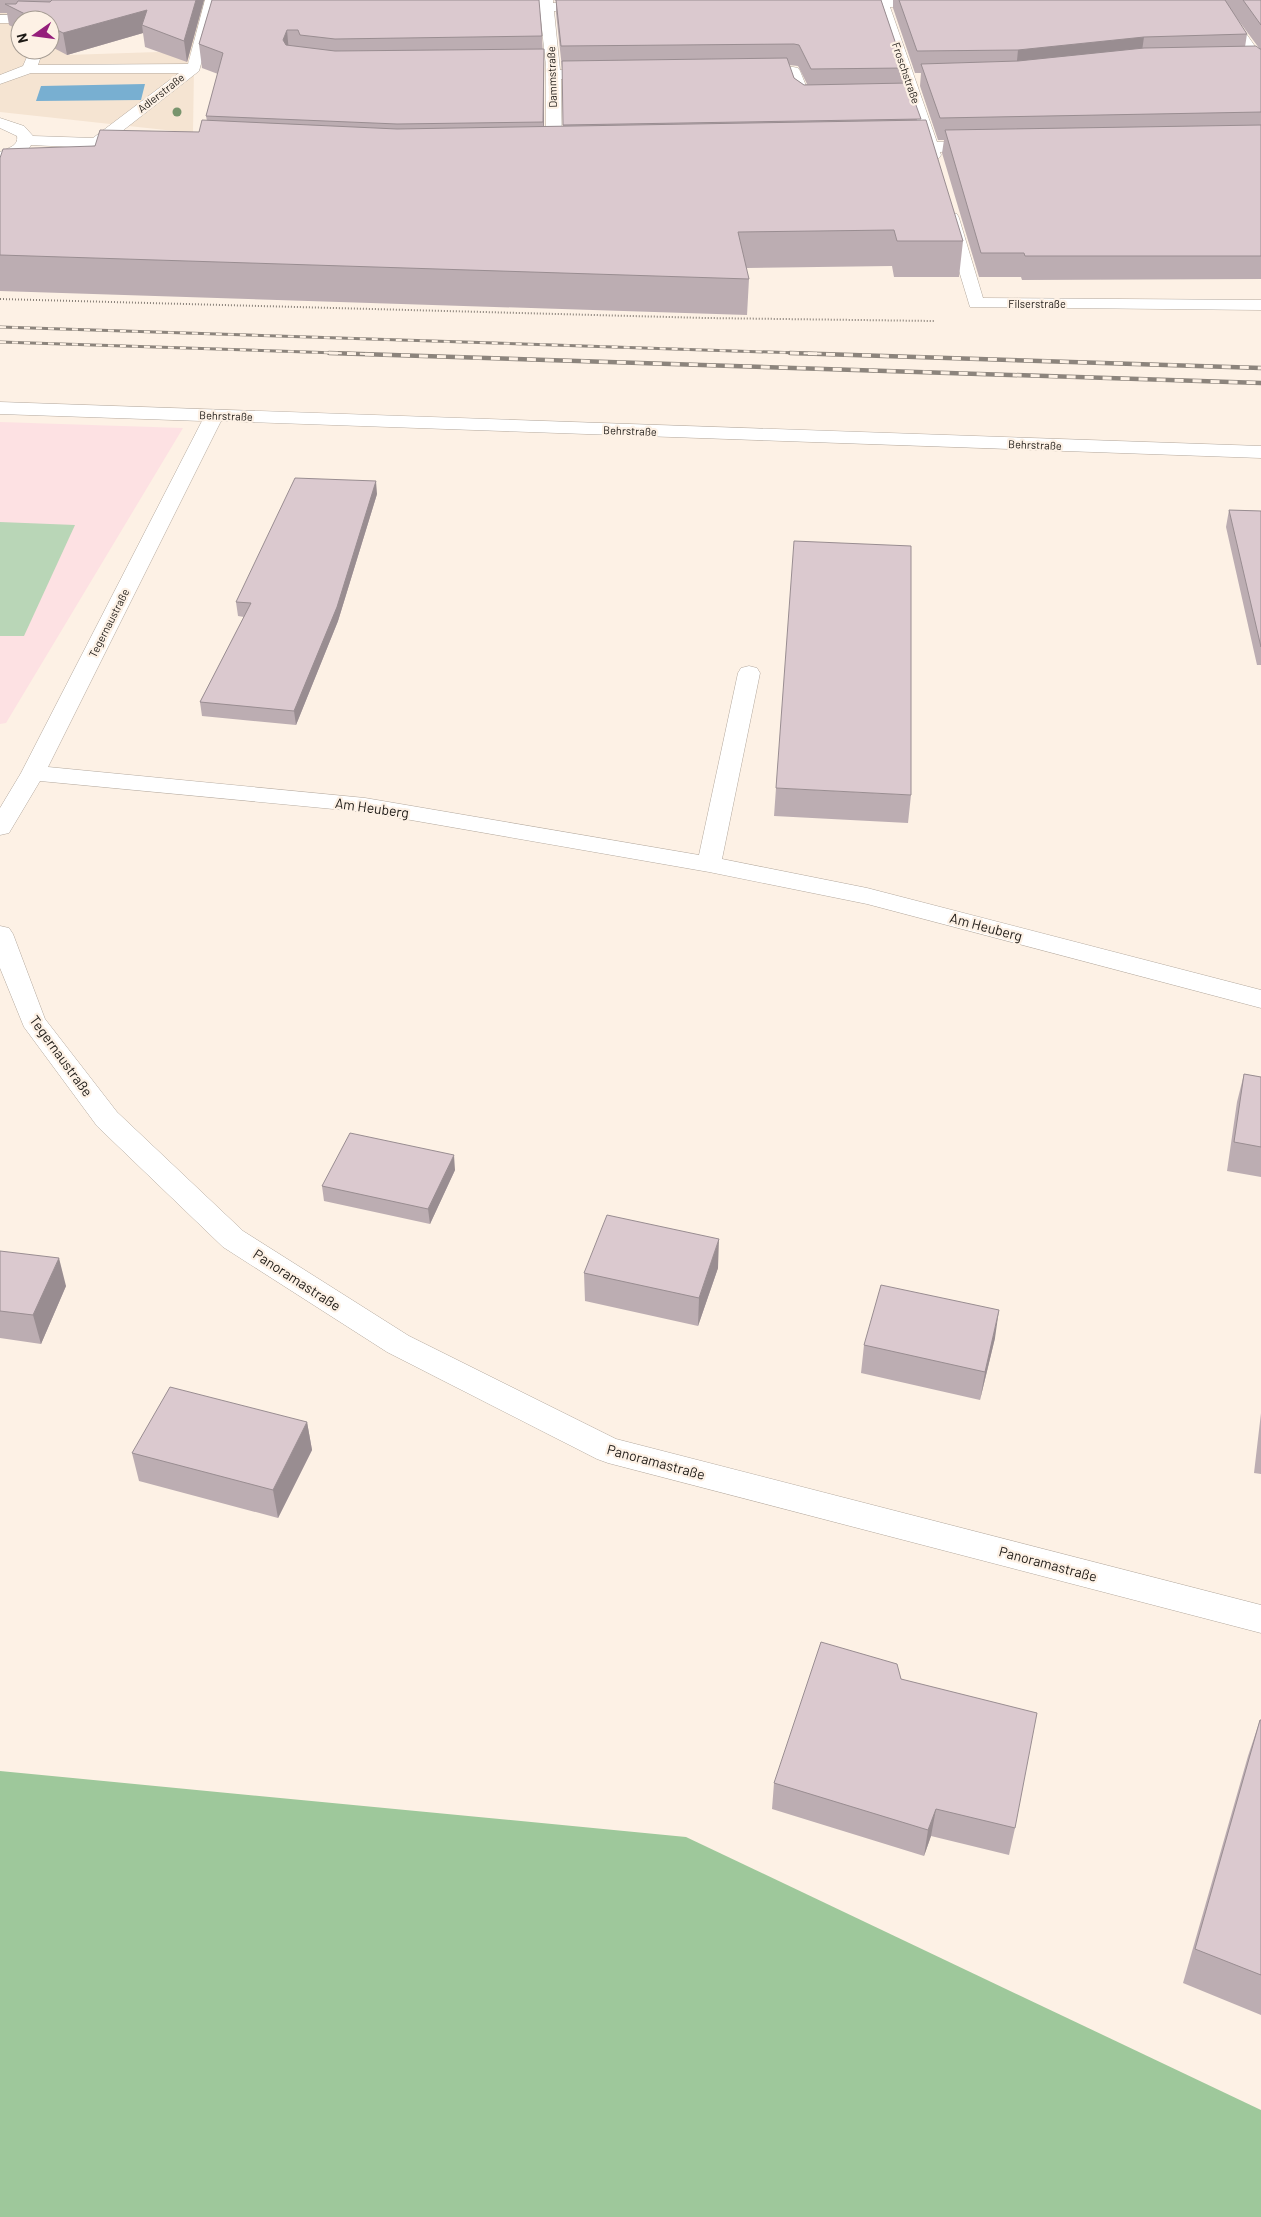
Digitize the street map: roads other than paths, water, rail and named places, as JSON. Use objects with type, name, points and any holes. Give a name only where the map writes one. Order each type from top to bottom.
[{"type":"street","name":"Adlerstraße","points":[[97,143],[194,68],[213,15],[212,0]]},
{"type":"street","points":[[1216,0],[1259,64]]},
{"type":"street","name":"Froschstraße","points":[[881,2],[914,80],[915,96],[931,147]]},
{"type":"street","points":[[832,4],[950,2]]},
{"type":"street","points":[[488,8],[547,3],[606,6]]},
{"type":"street","name":"Dammstraße","points":[[547,3],[554,154]]},
{"type":"street","points":[[29,69],[32,60]]},
{"type":"street","points":[[1238,62],[1259,64]]},
{"type":"street","points":[[0,80],[29,69],[194,68]]},
{"type":"street","points":[[550,69],[610,74]]},
{"type":"street","points":[[735,72],[793,72],[803,98],[831,98]]},
{"type":"street","points":[[896,96],[915,96]]},
{"type":"street","points":[[0,123],[20,129],[25,134],[26,140],[22,147],[0,158]]},
{"type":"street","points":[[26,140],[145,146]]},
{"type":"street","points":[[881,148],[997,146]]},
{"type":"street","points":[[931,147],[939,175]]},
{"type":"street","points":[[535,154],[574,154]]},
{"type":"street","name":"Filserstraße","points":[[947,202],[976,303],[1261,305]]},
{"type":"street","name":"Behrstraße","points":[[0,408],[1261,452]]},
{"type":"street","name":"Tegernaustraße","points":[[0,828],[33,773],[214,416]]},
{"type":"street","points":[[709,864],[749,673]]},
{"type":"street","name":"Am Heuberg","points":[[33,773],[365,805],[709,864],[867,896],[1261,999]]},
{"type":"street","name":"Tegernaustraße","points":[[0,934],[33,1021],[107,1118]]},
{"type":"street","name":"Panoramastraße","points":[[107,1118],[233,1239],[398,1344],[608,1450],[1261,1620]]},
{"type":"water","points":[[145,84],[141,100],[36,101],[41,86]]},
{"type":"railway","points":[[0,327],[829,354]]},
{"type":"railway","points":[[0,342],[367,354]]},
{"type":"railway","points":[[329,353],[1261,383]]},
{"type":"railway","points":[[790,353],[1261,368]]}]
